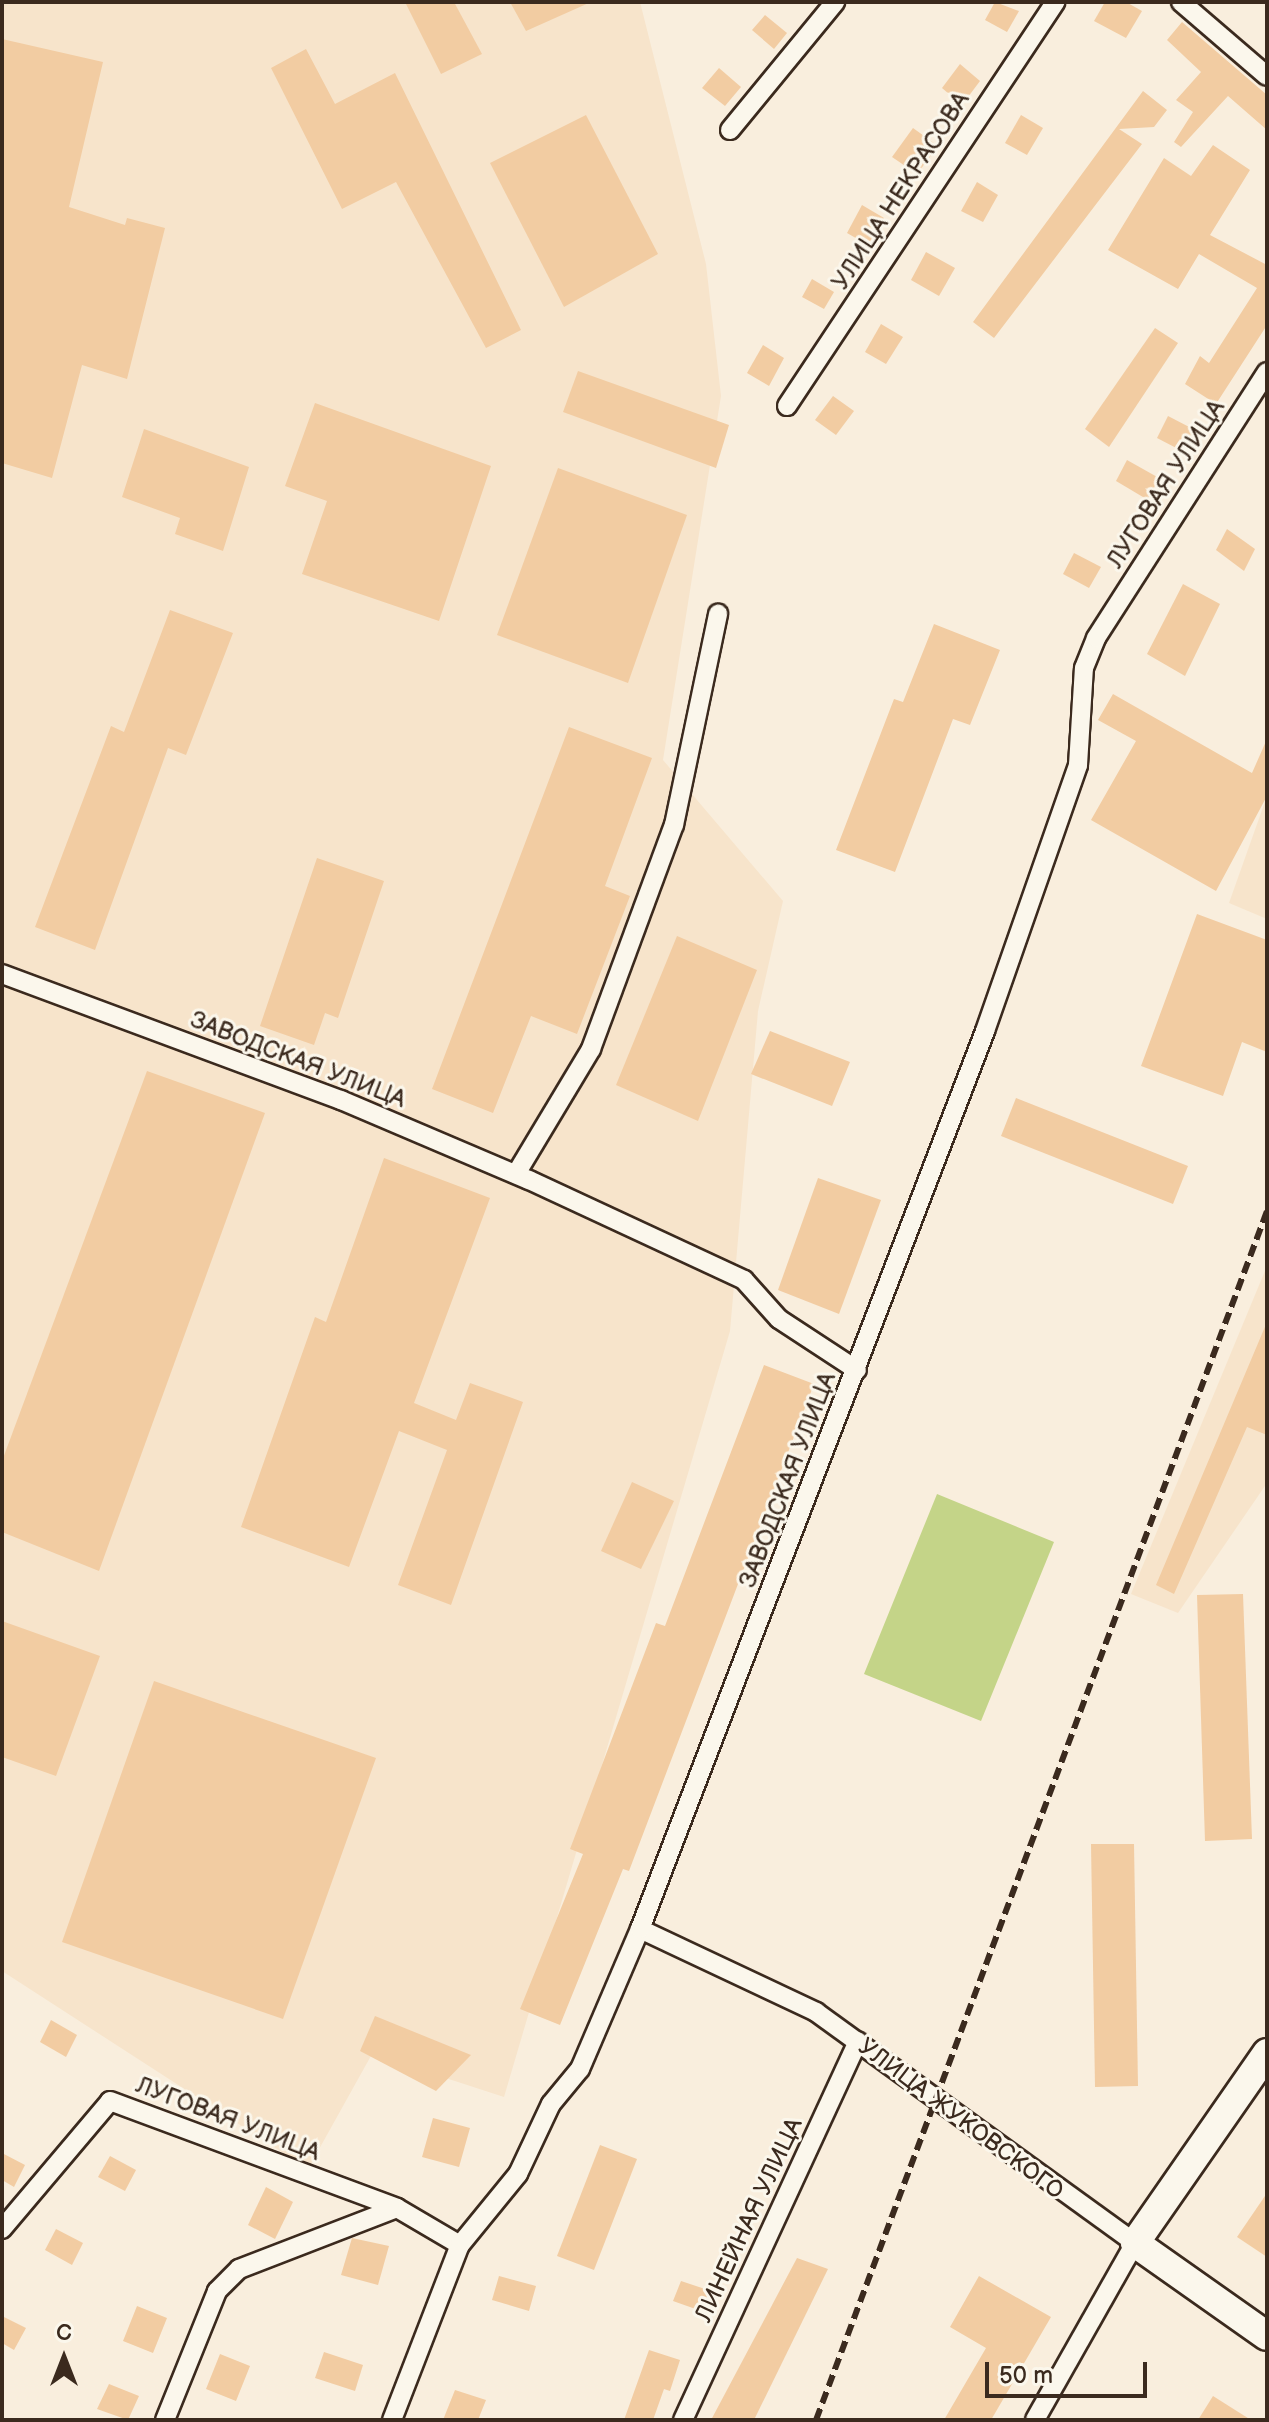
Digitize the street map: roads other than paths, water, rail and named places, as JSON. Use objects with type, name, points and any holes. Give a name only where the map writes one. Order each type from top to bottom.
[{"type":"main road","points":[[1135,2243],[1267,2053]]},
{"type":"main road","name":"УЛИЦА ЖУКОВСКОГО","points":[[1135,2243],[1267,2336]]},
{"type":"street","points":[[730,130],[835,2]]},
{"type":"street","name":"УЛИЦА НЕКРАСОВА","points":[[787,406],[1055,2]]},
{"type":"street","points":[[1181,2],[1267,76]]},
{"type":"street","name":"ЛУГОВАЯ УЛИЦА","points":[[857,1370],[1078,765],[1084,668],[1105,621],[1267,372]]},
{"type":"street","points":[[516,1174],[591,1049],[674,825],[718,614]]},
{"type":"street","name":"ЗАВОДСКАЯ УЛИЦА","points":[[2,974],[341,1100],[516,1174],[744,1280],[779,1319],[857,1370],[640,1929],[580,2069],[551,2104],[518,2174],[460,2245],[392,2420]]},
{"type":"street","name":"УЛИЦА ЖУКОВСКОГО","points":[[640,1929],[816,2012],[1135,2243]]},
{"type":"street","name":"ЛИНЕЙНАЯ УЛИЦА","points":[[683,2420],[858,2041]]},
{"type":"street","name":"ЛУГОВАЯ УЛИЦА","points":[[2,2229],[110,2101],[397,2208]]},
{"type":"street","points":[[165,2420],[217,2291],[239,2269],[397,2208],[460,2245]]},
{"type":"street","points":[[1035,2420],[1135,2243]]},
{"type":"railway","points":[[816,2420],[1267,1211]]}]
